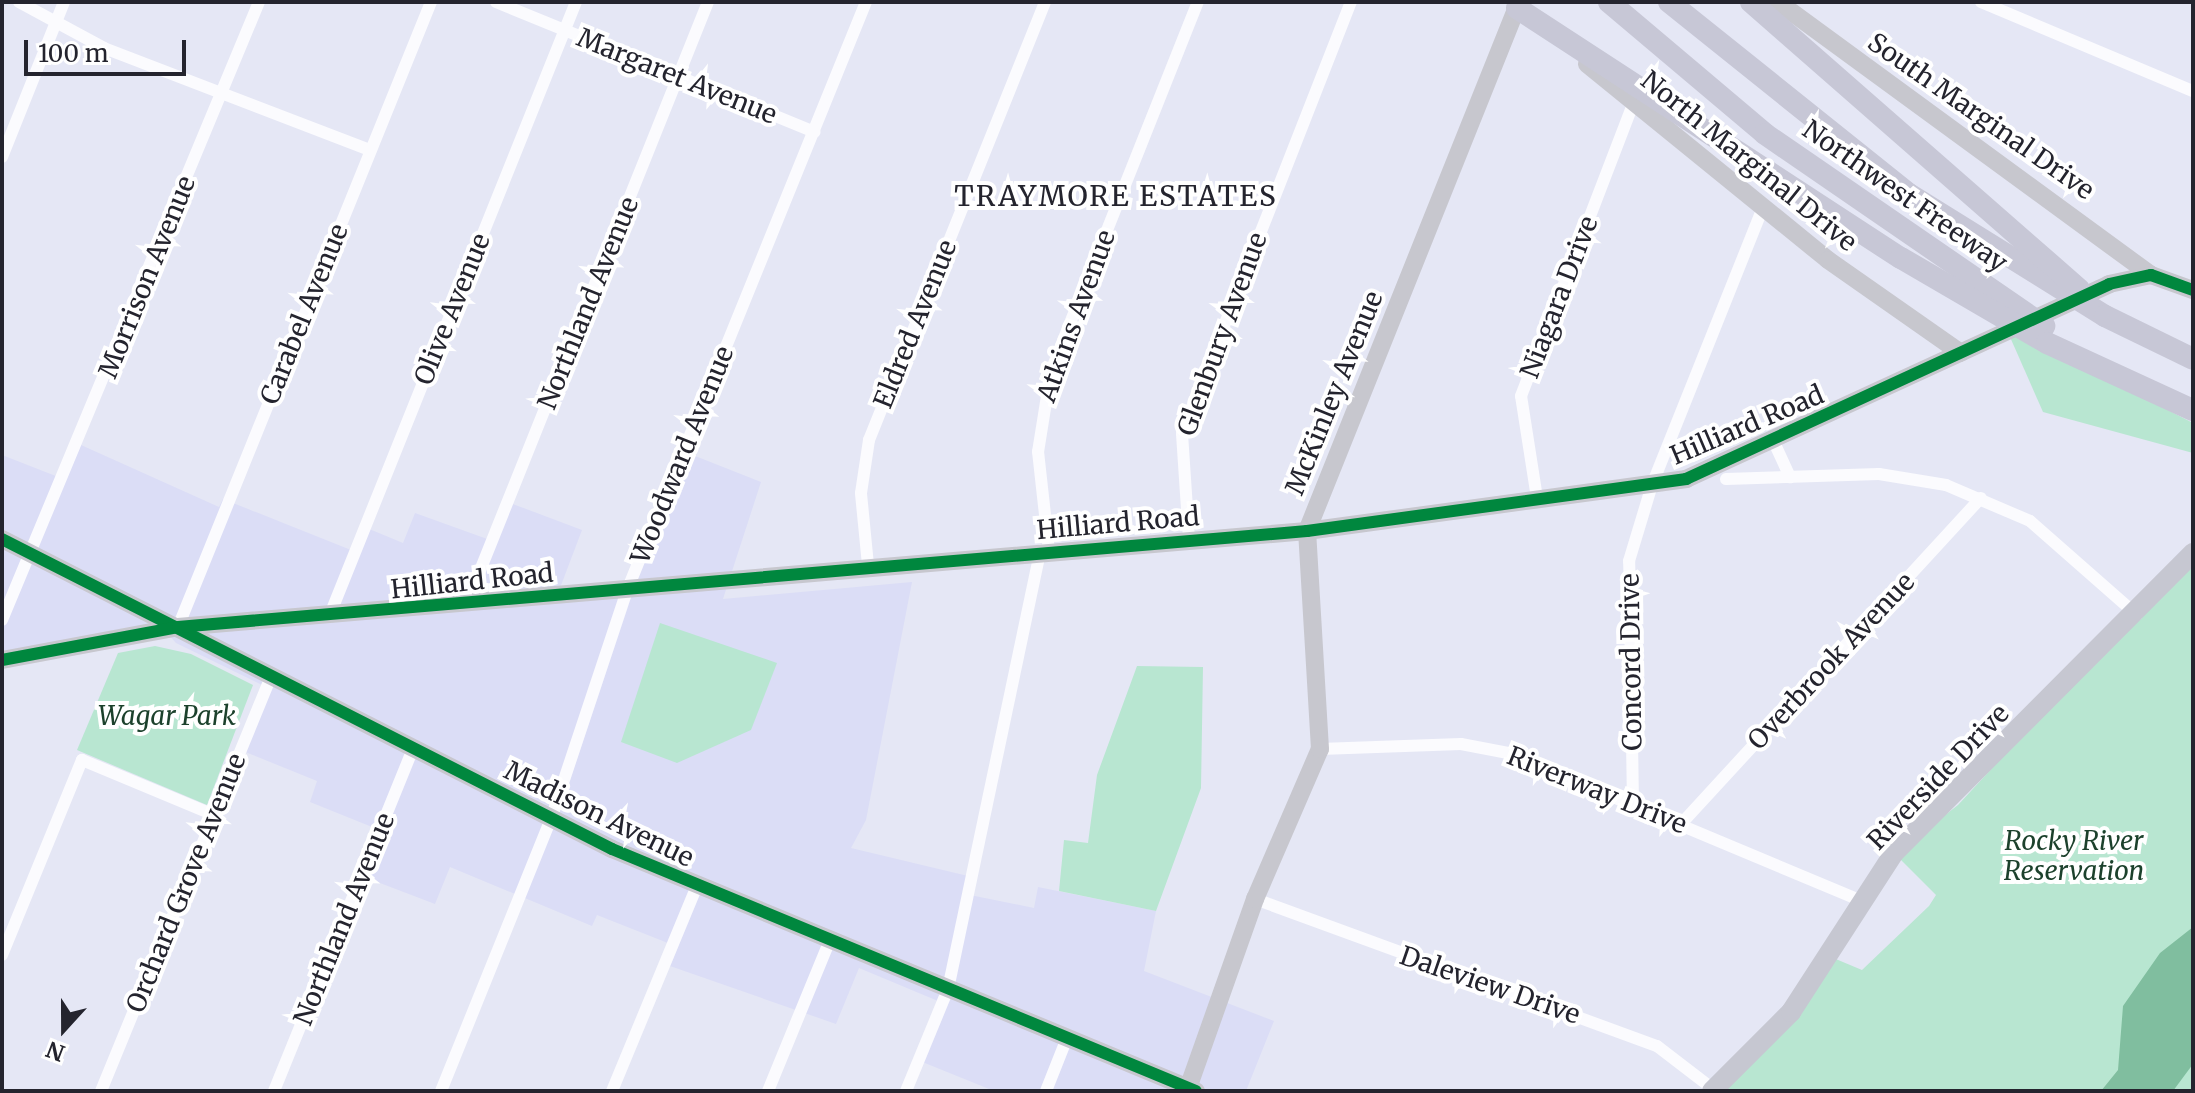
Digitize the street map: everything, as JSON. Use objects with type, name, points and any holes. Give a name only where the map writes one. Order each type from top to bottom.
[{"type":"highway","name":"Northwest Freeway","points":[[1609,2],[1765,134],[2053,332],[2193,400]]},
{"type":"highway","name":"Northwest Freeway","points":[[1669,2],[1909,194],[2105,316],[2193,359]]},
{"type":"highway","points":[[1751,2],[2105,316]]},
{"type":"highway","points":[[1515,4],[1901,258],[2047,343],[2193,410]]},
{"type":"main road","name":"South Marginal Drive","points":[[1778,2],[2151,275]]},
{"type":"main road","name":"North Marginal Drive","points":[[1515,4],[1763,208],[1961,353]]},
{"type":"main road","name":"McKinley Avenue","points":[[1190,1090],[1255,899],[1320,749],[1307,531],[1515,4]]},
{"type":"main road","name":"Hilliard Road","points":[[2,660],[178,627],[329,617],[868,565],[1307,531],[1652,485],[1686,479],[2127,278],[2151,275],[2193,290]]},
{"type":"main road","name":"Madison Avenue","points":[[2,539],[36,552],[551,819],[697,886],[1190,1090]]},
{"type":"main road","name":"Riverside Drive","points":[[1713,1090],[1791,1012],[1860,900],[1894,853],[2137,615],[2193,553]]},
{"type":"street","points":[[19,2],[56,24],[370,150]]},
{"type":"street","points":[[2,157],[64,2]]},
{"type":"street","name":"Morrison Avenue","points":[[2,620],[36,552],[259,2]]},
{"type":"street","name":"Carabel Avenue","points":[[178,627],[431,2]]},
{"type":"street","name":"Margaret Avenue","points":[[496,2],[814,132]]},
{"type":"street","name":"Olive Avenue","points":[[329,617],[576,2]]},
{"type":"street","name":"Northland Avenue","points":[[467,603],[708,2]]},
{"type":"street","name":"Woodward Avenue","points":[[441,1091],[551,819],[628,588],[866,2]]},
{"type":"street","name":"Eldred Avenue","points":[[868,565],[861,493],[869,440],[1045,2]]},
{"type":"street","name":"Atkins Avenue","points":[[906,1091],[948,989],[1045,551],[1038,452],[1051,371],[1198,2]]},
{"type":"street","name":"Glenbury Avenue","points":[[1189,539],[1182,433],[1351,2]]},
{"type":"street","points":[[1981,2],[2193,91]]},
{"type":"street","name":"Niagara Drive","points":[[1537,498],[1521,396],[1634,102]]},
{"type":"street","name":"Concord Drive","points":[[1633,804],[1627,584],[1652,485],[1763,208]]},
{"type":"street","points":[[1773,440],[1790,477]]},
{"type":"street","points":[[1726,479],[1923,477],[1981,498],[2058,541],[2137,615]]},
{"type":"street","name":"Overbrook Avenue","points":[[1681,824],[1981,498]]},
{"type":"street","name":"Orchard Grove Avenue","points":[[101,1091],[272,674]]},
{"type":"street","name":"Northland Avenue","points":[[274,1091],[414,746]]},
{"type":"street","name":"Riverway Drive","points":[[1320,749],[1482,746],[1633,804],[1860,900]]},
{"type":"street","points":[[2,955],[82,760],[214,815]]},
{"type":"street","points":[[612,1091],[697,886]]},
{"type":"street","name":"Daleview Drive","points":[[1255,899],[1657,1046],[1713,1090]]},
{"type":"street","points":[[768,1091],[830,940]]},
{"type":"street","points":[[1046,1091],[1067,1038]]},
{"type":"shaded area","points":[[81,445],[219,507],[223,499],[351,550],[362,526],[403,543],[415,513],[490,540],[505,501],[582,530],[560,588],[625,582],[680,450],[761,482],[723,599],[912,582],[866,820],[851,848],[968,876],[965,894],[1034,908],[1038,887],[1156,911],[1144,971],[1274,1021],[1246,1091],[994,1091],[915,1059],[938,1001],[859,968],[836,1024],[670,966],[678,947],[597,915],[592,926],[450,867],[435,904],[359,875],[377,829],[310,802],[317,781],[238,749],[264,686],[176,643],[162,627],[2,656],[2,455],[66,480]]},
{"type":"shaded area","points":[[2193,927],[2193,1064],[2173,1091],[2101,1091],[2118,1070],[2123,1006],[2160,953]]},
{"type":"green space","points":[[2018,333],[2193,423],[2193,453],[2043,412],[2010,337]]},
{"type":"green space","name":"Rocky River Reservation","points":[[2193,551],[2193,1091],[1716,1091],[1831,957],[1862,970],[1929,906],[1936,895],[1895,854],[1958,805]]},
{"type":"green space","points":[[660,623],[777,663],[751,730],[677,763],[621,742]]},
{"type":"green space","name":"Wagar Park","points":[[155,646],[191,654],[253,685],[207,805],[77,750],[118,653]]},
{"type":"green space","points":[[1137,666],[1203,667],[1201,788],[1156,911],[1059,891],[1064,840],[1088,843],[1097,775]]},
{"type":"cycle path","points":[[2,660],[178,627],[1307,531],[1686,479],[2109,284],[2151,275],[2193,290]]},
{"type":"cycle path","points":[[2,539],[612,849],[1196,1091]]},
{"type":"district","name":"TRAYMORE ESTATES","points":[[1116,196]]}]
